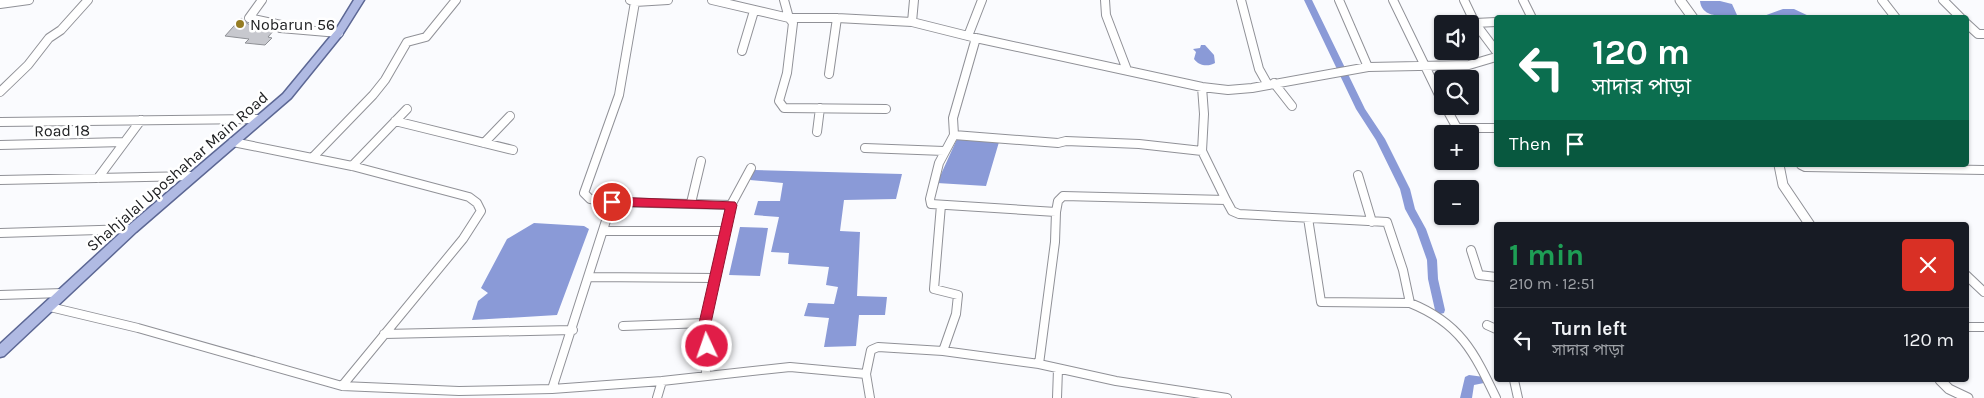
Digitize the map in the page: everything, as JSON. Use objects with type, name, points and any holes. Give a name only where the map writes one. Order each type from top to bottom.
[{"type":"main road","name":"Shahjalal Uposhahar Main Road","points":[[0,352],[132,229],[287,96],[339,33],[359,0]]},
{"type":"street","points":[[0,4],[29,0]]},
{"type":"street","points":[[0,92],[28,65],[49,38],[61,30],[88,0]]},
{"type":"street","points":[[262,0],[249,18],[281,25],[280,28],[339,33]]},
{"type":"street","points":[[313,157],[373,95],[407,42],[426,37],[456,0]]},
{"type":"street","points":[[668,0],[633,1],[619,95],[584,193],[590,198],[612,202],[731,205]]},
{"type":"street","points":[[712,0],[754,12],[789,18],[837,18],[912,22],[972,37],[1202,87],[1228,90],[1368,67],[1469,65],[1494,58]]},
{"type":"street","points":[[784,0],[789,18],[793,23],[787,73],[779,102],[784,108],[886,109]]},
{"type":"street","points":[[912,22],[914,0]]},
{"type":"street","points":[[982,0],[953,118],[954,135],[944,151],[930,199],[931,204],[1056,212]]},
{"type":"street","points":[[1105,0],[1106,15],[1127,70]]},
{"type":"street","points":[[1241,0],[1259,69],[1292,106]]},
{"type":"street","points":[[1338,0],[1368,67]]},
{"type":"street","points":[[1393,0],[1434,86]]},
{"type":"street","points":[[1464,0],[1472,15]]},
{"type":"street","points":[[1523,0],[1530,15]]},
{"type":"street","points":[[1680,0],[1691,15]]},
{"type":"street","points":[[1882,0],[1894,15]]},
{"type":"street","points":[[1943,0],[1958,15]]},
{"type":"street","points":[[742,51],[754,12]]},
{"type":"street","points":[[829,74],[837,18]]},
{"type":"street","points":[[1479,22],[1494,22]]},
{"type":"street","points":[[1969,25],[1981,34],[1984,41]]},
{"type":"street","points":[[1479,28],[1494,49]]},
{"type":"street","points":[[1202,87],[1204,114],[1202,151],[1232,210],[1238,214],[1387,222],[1410,303]]},
{"type":"street","points":[[816,132],[820,108]]},
{"type":"street","points":[[352,166],[407,109]]},
{"type":"street","points":[[1450,115],[1457,128],[1494,128]]},
{"type":"street","points":[[484,144],[510,116]]},
{"type":"street","points":[[0,122],[259,119]]},
{"type":"street","points":[[98,178],[141,120]]},
{"type":"street","points":[[395,121],[513,150]]},
{"type":"street","points":[[954,135],[1058,143],[1066,140],[1139,144],[1202,151]]},
{"type":"street","name":"Road 18","points":[[0,145],[124,142]]},
{"type":"street","points":[[233,142],[352,166],[469,197],[477,203],[481,211],[474,224],[342,386]]},
{"type":"street","points":[[865,148],[944,151]]},
{"type":"street","points":[[691,203],[701,161]]},
{"type":"street","points":[[1779,167],[1783,185],[1808,222]]},
{"type":"street","points":[[1805,167],[1984,170]]},
{"type":"street","points":[[706,376],[705,323],[725,231],[731,205],[738,196],[752,168]]},
{"type":"street","points":[[1358,175],[1372,222]]},
{"type":"street","points":[[0,180],[193,176]]},
{"type":"street","points":[[1039,364],[1055,242],[1056,212],[1058,201],[1063,196],[1226,200]]},
{"type":"street","points":[[552,389],[573,330],[612,202]]},
{"type":"street","points":[[941,205],[940,246],[934,289],[958,295],[956,314],[943,351]]},
{"type":"street","points":[[1308,218],[1321,302],[1410,303],[1430,311],[1443,319],[1475,354],[1496,398]]},
{"type":"street","points":[[0,233],[132,229]]},
{"type":"street","points":[[604,231],[725,231]]},
{"type":"street","points":[[1471,250],[1479,276],[1494,277]]},
{"type":"street","points":[[589,278],[716,278]]},
{"type":"street","points":[[1969,278],[1984,292]]},
{"type":"street","points":[[0,295],[64,293]]},
{"type":"street","points":[[50,306],[138,328],[342,386],[459,391],[552,389],[662,381],[790,367],[866,374]]},
{"type":"street","points":[[623,326],[705,323]]},
{"type":"street","points":[[1488,325],[1494,328]]},
{"type":"street","points":[[1969,327],[1984,327]]},
{"type":"street","points":[[384,334],[573,330]]},
{"type":"street","points":[[870,398],[866,374],[871,350],[878,347],[943,351],[1039,364],[1191,396],[1227,398]]},
{"type":"street","points":[[1057,398],[1058,369]]},
{"type":"street","points":[[657,398],[662,381]]},
{"type":"street","points":[[1514,382],[1518,398]]},
{"type":"street","points":[[1942,382],[1949,389],[1968,398]]},
{"type":"water","points":[[1700,1],[1720,1],[1732,4],[1737,15],[1709,14],[1702,7]]},
{"type":"water","points":[[1783,9],[1794,9],[1807,15],[1766,15]]},
{"type":"water","points":[[1201,45],[1205,45],[1214,55],[1215,63],[1204,65],[1194,59],[1196,52],[1193,49],[1200,48]]},
{"type":"water","points":[[957,139],[999,142],[986,186],[937,183]]},
{"type":"water","points":[[754,170],[902,174],[896,199],[844,200],[840,231],[860,232],[857,296],[887,297],[885,315],[859,315],[856,346],[824,347],[829,318],[804,316],[808,303],[834,304],[838,287],[826,285],[829,267],[788,264],[789,253],[771,252],[779,217],[754,215],[758,201],[780,201],[783,183],[750,180]]},
{"type":"water","points":[[534,223],[584,226],[589,229],[557,315],[472,320],[478,301],[488,293],[481,288],[507,239]]},
{"type":"water","points":[[740,227],[768,228],[760,276],[729,275]]},
{"type":"building","points":[[241,18],[248,24],[275,29],[268,37],[272,38],[265,45],[245,43],[249,39],[225,36]]},
{"type":"waterway","points":[[1308,0],[1361,109],[1380,139],[1405,189],[1410,209],[1421,229],[1432,260],[1433,279],[1440,310]]},
{"type":"waterway","points":[[1466,398],[1469,380],[1480,380]]},
{"type":"place","name":"Nobarun 56","points":[[240,24]]},
{"type":"route","points":[[612,202],[731,205],[705,323],[707,346]]}]
